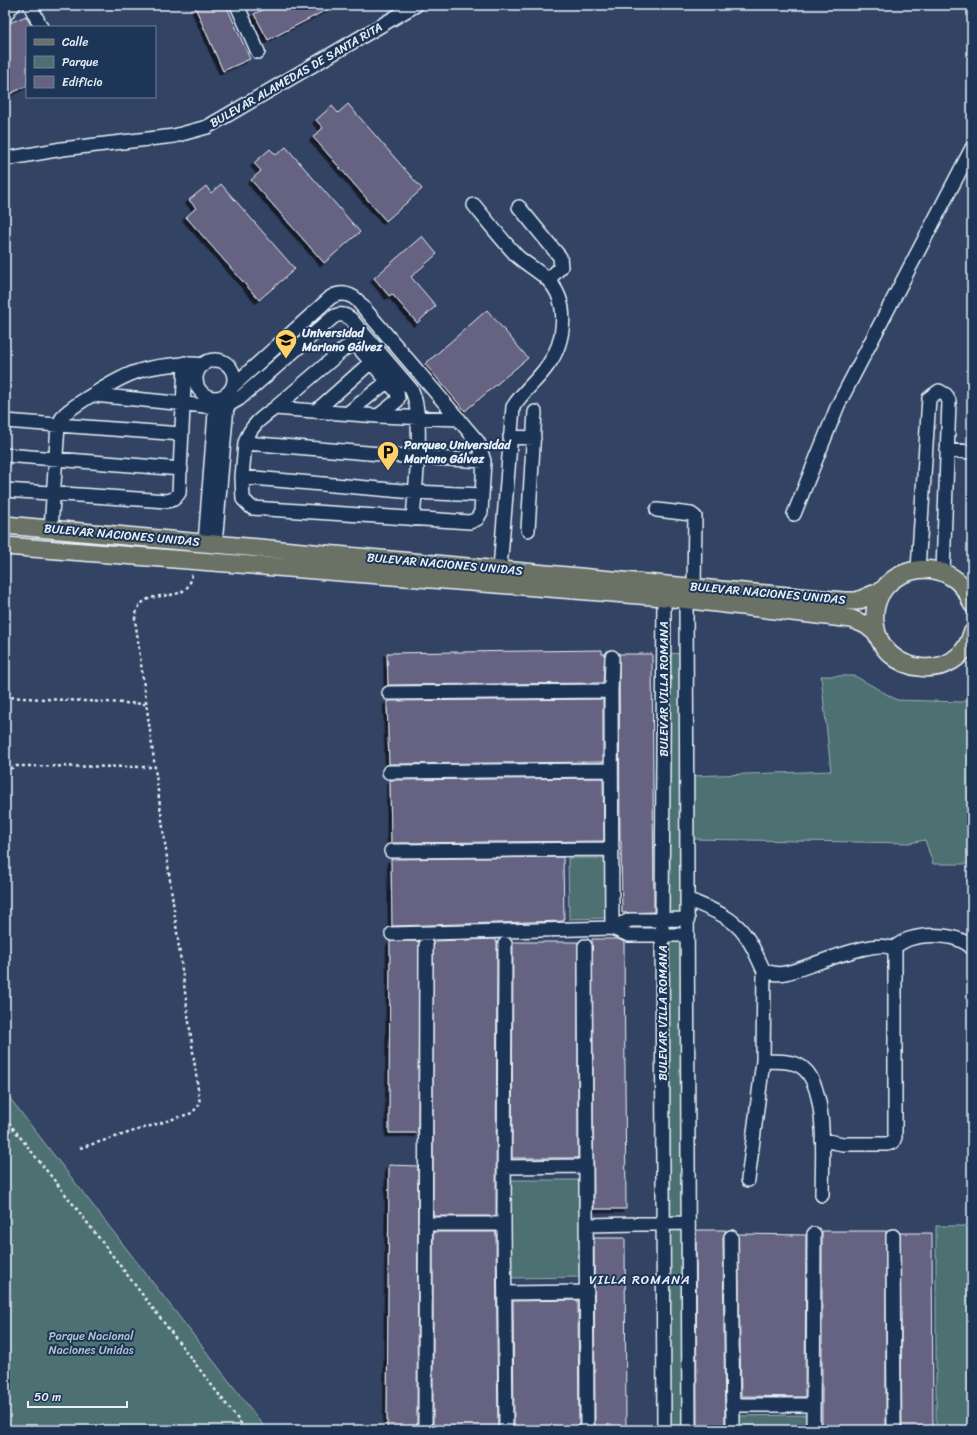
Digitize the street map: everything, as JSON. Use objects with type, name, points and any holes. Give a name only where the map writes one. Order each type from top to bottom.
[{"type":"main road","name":"BULEVAR NACIONES UNIDAS","points":[[5,525],[500,569],[690,593],[852,619],[866,625],[877,634]]},
{"type":"main road","name":"BULEVAR NACIONES UNIDAS","points":[[5,546],[664,597],[690,593],[857,601],[883,590]]},
{"type":"main road","points":[[970,641],[959,655],[940,666],[918,668],[902,663],[888,653],[877,634],[875,611],[883,590],[891,581],[902,574],[927,568],[943,572],[958,581],[972,603]]},
{"type":"street","points":[[30,5],[40,26]]},
{"type":"street","name":"BULEVAR ALAMEDAS DE SANTA RITA","points":[[5,159],[62,149],[174,136],[207,127],[416,5]]},
{"type":"street","points":[[242,7],[258,52]]},
{"type":"street","points":[[794,514],[838,406],[972,148]]},
{"type":"street","points":[[474,205],[517,255],[529,267],[548,280],[556,290],[562,306],[563,325],[557,349],[548,365],[513,407],[500,569]]},
{"type":"street","points":[[519,207],[560,257],[561,267],[548,280]]},
{"type":"street","points":[[210,543],[220,404],[233,386],[331,297],[345,294],[357,300],[478,442],[484,461],[481,512],[474,521],[252,508],[248,506],[243,498],[242,477],[245,443],[249,432],[255,423],[275,408],[347,346],[358,347],[397,392],[398,398],[395,403],[378,416]]},
{"type":"street","points":[[94,395],[184,404],[220,404],[239,399],[332,318],[341,314],[351,319],[411,389],[416,401],[418,418],[413,518]]},
{"type":"street","points":[[51,529],[58,426],[65,415],[74,407],[123,377],[137,371],[185,363],[203,365],[214,361],[226,364],[233,374],[233,386]]},
{"type":"street","points":[[316,411],[371,362]]},
{"type":"street","points":[[5,490],[53,492],[167,501],[174,499],[179,493],[181,469],[185,363]]},
{"type":"street","points":[[203,365],[197,376],[198,388],[220,404]]},
{"type":"street","points":[[348,413],[388,381]]},
{"type":"street","points":[[918,569],[929,398],[939,391],[946,394],[949,401],[943,572]]},
{"type":"street","points":[[275,408],[378,416],[459,419]]},
{"type":"street","points":[[528,530],[535,412]]},
{"type":"street","points":[[5,421],[182,434]]},
{"type":"street","points":[[510,436],[534,438]]},
{"type":"street","points":[[245,443],[484,461]]},
{"type":"street","points":[[947,450],[972,452]]},
{"type":"street","points":[[5,455],[181,469]]},
{"type":"street","points":[[242,477],[414,492],[482,495]]},
{"type":"street","name":"BULEVAR VILLA ROMANA","points":[[657,510],[691,514],[695,517],[690,593],[687,935],[689,1430]]},
{"type":"street","name":"BULEVAR VILLA ROMANA","points":[[664,597],[662,919],[664,1430]]},
{"type":"street","points":[[612,657],[612,928]]},
{"type":"street","points":[[389,693],[611,691]]},
{"type":"street","points":[[389,772],[611,770]]},
{"type":"street","points":[[391,851],[612,849]]},
{"type":"street","points":[[688,899],[712,909],[745,934],[764,971],[763,1061],[748,1180]]},
{"type":"street","points":[[392,934],[612,928],[630,920],[688,919]]},
{"type":"street","points":[[612,928],[629,935],[687,935]]},
{"type":"street","points":[[893,948],[910,939],[926,936],[962,940],[972,948]]},
{"type":"street","points":[[506,944],[504,1167],[506,1430]]},
{"type":"street","points":[[425,1430],[426,945]]},
{"type":"street","points":[[585,946],[587,1430]]},
{"type":"street","points":[[764,971],[778,974],[785,973],[867,948],[887,946],[893,948],[896,954],[895,1137],[892,1142],[887,1144],[843,1144],[822,1140]]},
{"type":"street","points":[[763,1061],[792,1062],[809,1073],[815,1085],[820,1110],[822,1140],[822,1196]]},
{"type":"street","points":[[504,1167],[586,1166]]},
{"type":"street","points":[[587,1225],[688,1223]]},
{"type":"street","points":[[425,1224],[504,1224]]},
{"type":"street","points":[[813,1430],[814,1234]]},
{"type":"street","points":[[893,1236],[894,1430]]},
{"type":"street","points":[[732,1237],[733,1430]]},
{"type":"street","points":[[505,1293],[587,1292]]},
{"type":"street","points":[[732,1405],[812,1405]]},
{"type":"path","points":[[80,1148],[192,1113],[200,1104],[134,619],[135,612],[140,604],[151,597],[183,592],[188,587],[192,577],[193,561]]},
{"type":"path","points":[[5,697],[145,704]]},
{"type":"path","points":[[5,771],[16,766],[154,767]]},
{"type":"path","points":[[5,1118],[73,1204],[246,1430]]},
{"type":"green space","points":[[664,653],[687,654],[689,1430],[664,1430]]},
{"type":"green space","points":[[821,676],[855,676],[897,700],[962,702],[972,699],[972,864],[933,864],[925,840],[909,843],[692,839],[691,776],[831,771]]},
{"type":"green space","points":[[568,858],[605,858],[606,918],[569,919]]},
{"type":"green space","name":"Parque Nacional Naciones Unidas","points":[[5,1092],[267,1430],[5,1430]]},
{"type":"green space","points":[[509,1180],[583,1180],[584,1277],[510,1278]]},
{"type":"green space","points":[[936,1226],[972,1226],[972,1430],[936,1430]]},
{"type":"green space","points":[[809,1415],[809,1430],[736,1430],[736,1416]]},
{"type":"building","points":[[194,5],[226,5],[250,59],[223,71]]},
{"type":"building","points":[[272,5],[336,5],[268,40],[254,14]]},
{"type":"building","points":[[26,16],[31,26],[26,26],[26,86],[5,96],[5,25]]},
{"type":"building","points":[[348,104],[422,189],[386,221],[313,137],[323,128],[316,120],[332,106],[338,113]]},
{"type":"building","points":[[286,147],[360,232],[324,263],[251,180],[261,171],[254,163],[270,149],[276,155]]},
{"type":"building","points":[[221,184],[295,269],[259,300],[186,217],[196,208],[189,200],[206,186],[211,193]]},
{"type":"building","points":[[422,236],[437,254],[411,277],[436,306],[417,323],[392,294],[389,296],[374,278]]},
{"type":"building","points":[[487,310],[528,358],[465,411],[425,364]]},
{"type":"building","points":[[602,650],[602,654],[605,654],[603,683],[388,685],[387,653]]},
{"type":"building","points":[[619,654],[652,654],[654,912],[622,913]]},
{"type":"building","points":[[603,699],[603,762],[389,764],[387,701]]},
{"type":"building","points":[[603,778],[604,841],[391,843],[390,780]]},
{"type":"building","points":[[563,857],[564,921],[392,926],[391,859]]},
{"type":"building","points":[[496,939],[496,1216],[433,1216],[433,941]]},
{"type":"building","points":[[592,939],[618,939],[624,942],[626,1209],[594,1209]]},
{"type":"building","points":[[390,941],[419,941],[418,1133],[389,1133]]},
{"type":"building","points":[[513,942],[578,942],[578,1158],[512,1158]]},
{"type":"building","points":[[389,1165],[418,1166],[417,1430],[387,1430]]},
{"type":"building","points":[[696,1230],[726,1230],[723,1237],[725,1430],[697,1430]]},
{"type":"building","points":[[822,1231],[886,1231],[886,1430],[822,1430]]},
{"type":"building","points":[[433,1232],[496,1232],[498,1430],[433,1430]]},
{"type":"building","points":[[900,1233],[932,1233],[933,1430],[902,1430]]},
{"type":"building","points":[[738,1234],[806,1235],[805,1397],[741,1396]]},
{"type":"building","points":[[594,1238],[625,1238],[626,1430],[595,1430]]},
{"type":"building","points":[[578,1300],[579,1430],[514,1430],[513,1301]]},
{"type":"place","name":"Universidad Mariano Gálvez","points":[[286,360]]},
{"type":"place","name":"Parqueo Universidad Mariano Gálvez","points":[[388,472]]},
{"type":"district","name":"VILLA ROMANA","points":[[640,1279]]}]
